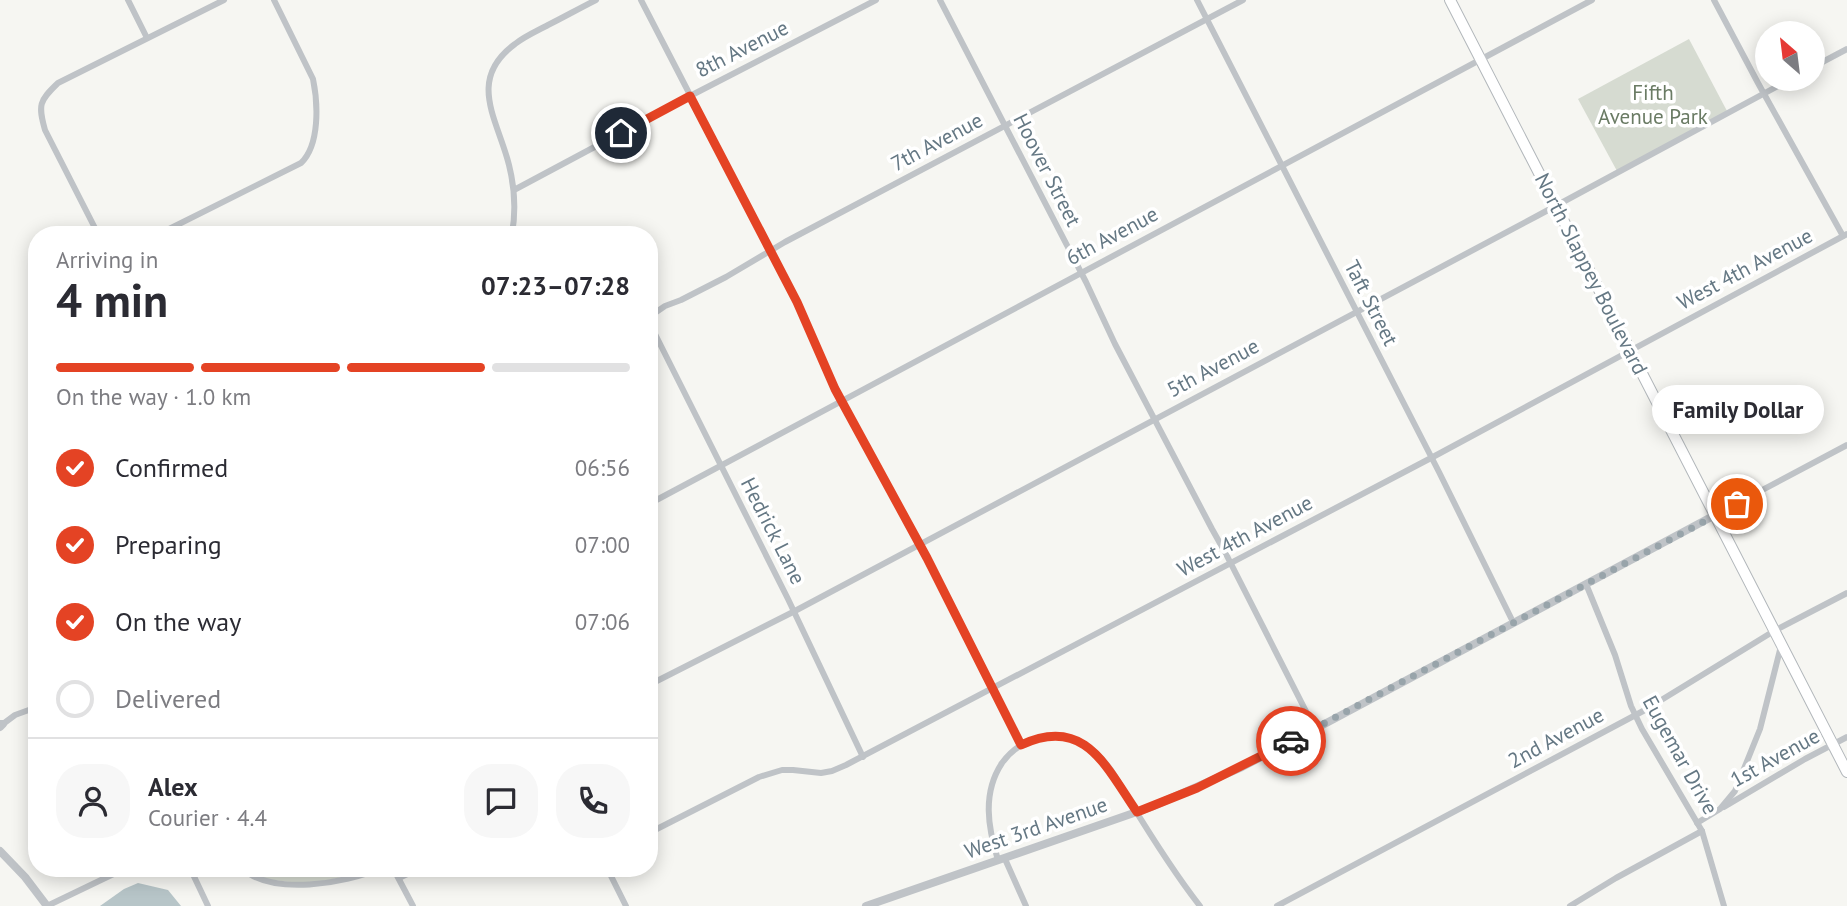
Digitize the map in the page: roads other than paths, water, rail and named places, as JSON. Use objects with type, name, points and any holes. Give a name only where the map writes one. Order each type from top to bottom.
[{"type":"main road","name":"North Slappey Boulevard","points":[[1450,0],[1847,772]]},
{"type":"street","points":[[128,0],[147,38]]},
{"type":"street","points":[[94,226],[46,130],[40,111],[48,93],[58,83],[224,0]]},
{"type":"street","points":[[175,226],[302,163],[311,151],[315,136],[316,90],[274,0]]},
{"type":"street","points":[[513,226],[516,209],[514,190],[509,162],[489,102],[488,84],[497,63],[516,43],[596,0]]},
{"type":"street","points":[[641,0],[797,302],[842,402],[920,545],[1021,745]]},
{"type":"street","name":"8th Avenue","points":[[514,190],[876,0]]},
{"type":"street","name":"Hoover Street","points":[[940,0],[1315,729]]},
{"type":"street","name":"Taft Street","points":[[1197,0],[1514,622]]},
{"type":"street","name":"7th Avenue","points":[[658,312],[1242,0]]},
{"type":"street","name":"6th Avenue","points":[[658,499],[1592,0]]},
{"type":"street","points":[[1714,0],[1763,93],[1845,235]]},
{"type":"street","points":[[1825,61],[1847,49]]},
{"type":"street","name":"5th Avenue","points":[[658,680],[920,545],[1767,91]]},
{"type":"street","name":"West 4th Avenue","points":[[658,828],[760,776],[782,770],[832,772],[863,757],[1431,458],[1845,235]]},
{"type":"street","name":"Hedrick Lane","points":[[658,338],[863,757]]},
{"type":"street","name":"West 3rd Avenue","points":[[866,906],[1137,812],[1197,788],[1315,729],[1847,445]]},
{"type":"street","name":"Eugemar Drive","points":[[1587,584],[1636,715],[1702,831],[1724,906]]},
{"type":"street","name":"2nd Avenue","points":[[1277,906],[1636,715],[1774,631],[1847,593]]},
{"type":"street","points":[[1720,809],[1735,791],[1755,742],[1781,645]]},
{"type":"street","points":[[1,725],[28,710]]},
{"type":"street","points":[[1026,906],[1001,859],[989,822],[990,785],[1004,761],[1021,745],[1051,736],[1069,737],[1097,754],[1200,906]]},
{"type":"street","name":"1st Avenue","points":[[1697,824],[1751,790],[1847,737]]},
{"type":"street","points":[[1570,906],[1616,877],[1702,831]]},
{"type":"street","points":[[0,851],[25,877],[47,906],[107,877]]},
{"type":"street","points":[[194,877],[208,906]]},
{"type":"street","points":[[256,877],[296,885],[335,882],[356,877]]},
{"type":"street","points":[[612,877],[626,906]]},
{"type":"street","points":[[399,878],[413,906]]},
{"type":"place","name":"Family Dollar","points":[[1737,504]]},
{"type":"park label","name":"Fifth Avenue Park","points":[[1653,105]]}]
